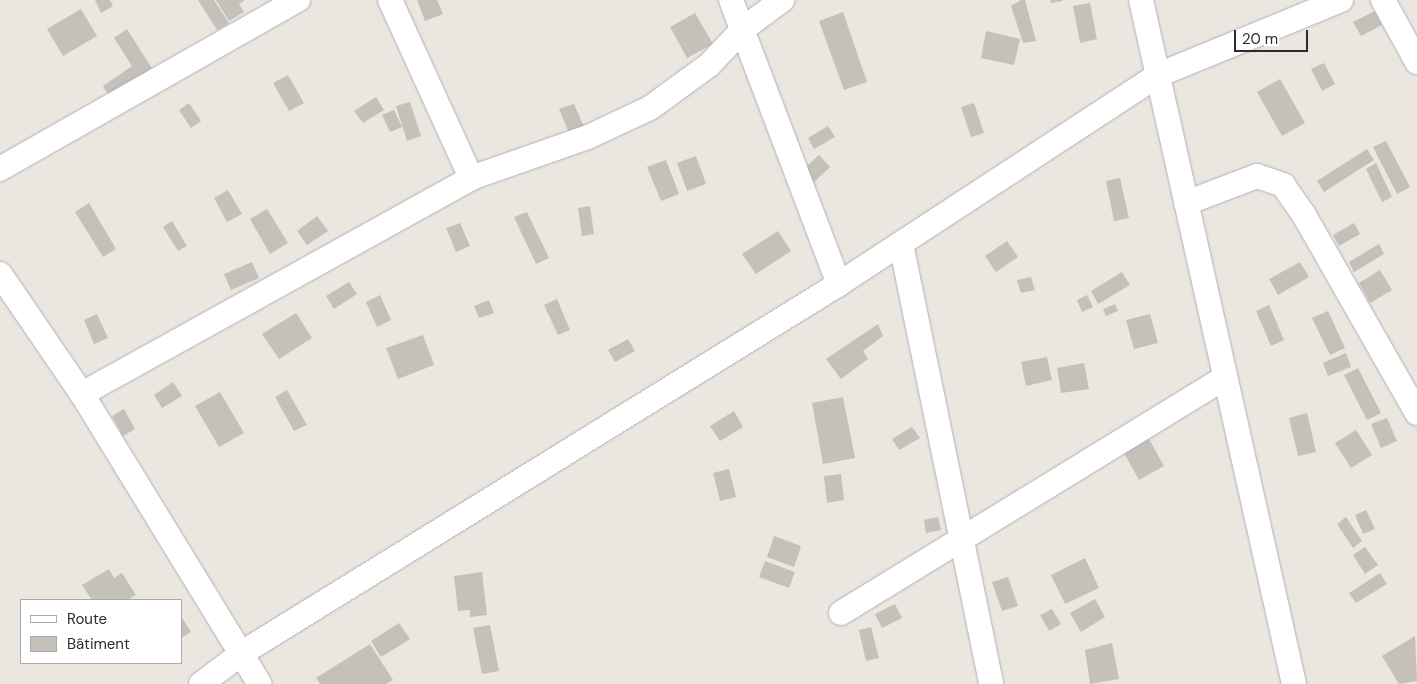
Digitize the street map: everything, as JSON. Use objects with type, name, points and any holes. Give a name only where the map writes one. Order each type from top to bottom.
[{"type":"street","points":[[0,169],[298,0]]},
{"type":"street","points":[[390,0],[472,178]]},
{"type":"street","points":[[731,0],[839,284]]},
{"type":"street","points":[[82,394],[472,178],[588,137],[650,108],[710,65],[743,29],[782,0]]},
{"type":"street","points":[[1141,0],[1294,684]]},
{"type":"street","points":[[201,684],[242,653],[839,284],[1158,75],[1341,0]]},
{"type":"street","points":[[1383,0],[1417,62]]},
{"type":"street","points":[[1186,204],[1256,176],[1283,185],[1304,215],[1417,413]]},
{"type":"street","points":[[901,244],[991,684]]},
{"type":"street","points":[[0,274],[82,394],[260,684]]},
{"type":"street","points":[[841,613],[1225,378]]},
{"type":"building","points":[[95,0],[110,0],[113,6],[101,13]]},
{"type":"building","points":[[198,0],[214,0],[229,23],[217,30]]},
{"type":"building","points":[[216,0],[245,0],[239,4],[244,12],[229,21]]},
{"type":"building","points":[[417,0],[437,0],[443,14],[425,21]]},
{"type":"building","points":[[1021,0],[1025,0],[1036,41],[1023,43],[1011,6]]},
{"type":"building","points":[[1050,0],[1062,0],[1062,1],[1051,3]]},
{"type":"building","points":[[1090,3],[1097,39],[1080,43],[1073,6]]},
{"type":"building","points":[[81,9],[97,36],[63,56],[47,29]]},
{"type":"building","points":[[1375,11],[1382,25],[1361,36],[1353,22]]},
{"type":"building","points":[[843,12],[867,82],[844,90],[819,21]]},
{"type":"building","points":[[695,13],[713,44],[687,58],[670,27]]},
{"type":"building","points":[[127,29],[153,70],[110,98],[103,86],[132,66],[114,38]]},
{"type":"building","points":[[986,31],[1020,39],[1014,65],[981,58]]},
{"type":"building","points":[[1324,63],[1335,84],[1322,91],[1311,69]]},
{"type":"building","points":[[288,75],[304,103],[289,111],[273,83]]},
{"type":"building","points":[[1280,79],[1305,123],[1282,136],[1257,92]]},
{"type":"building","points":[[376,97],[384,110],[363,123],[354,111]]},
{"type":"building","points":[[410,102],[421,136],[407,141],[396,106]]},
{"type":"building","points":[[189,103],[201,121],[191,128],[179,110]]},
{"type":"building","points":[[974,103],[984,133],[971,137],[961,107]]},
{"type":"building","points":[[574,104],[584,127],[569,133],[559,109]]},
{"type":"building","points":[[394,110],[402,127],[390,132],[382,115]]},
{"type":"building","points":[[828,126],[835,137],[814,149],[808,138]]},
{"type":"building","points":[[1386,141],[1410,187],[1397,194],[1373,147]]},
{"type":"building","points":[[1367,149],[1374,160],[1324,192],[1317,181]]},
{"type":"building","points":[[819,155],[830,167],[809,187],[798,174]]},
{"type":"building","points":[[696,156],[706,184],[687,191],[677,163]]},
{"type":"building","points":[[666,160],[679,194],[661,201],[647,167]]},
{"type":"building","points":[[1376,163],[1392,197],[1382,202],[1366,169]]},
{"type":"building","points":[[1120,178],[1129,218],[1114,221],[1106,181]]},
{"type":"building","points":[[228,190],[242,214],[227,222],[214,198]]},
{"type":"building","points":[[89,203],[116,249],[103,257],[75,212]]},
{"type":"building","points":[[590,206],[594,234],[582,236],[578,208]]},
{"type":"building","points":[[267,209],[288,243],[270,254],[250,219]]},
{"type":"building","points":[[527,212],[549,258],[536,264],[514,217]]},
{"type":"building","points":[[317,216],[328,231],[307,245],[297,231]]},
{"type":"building","points":[[172,221],[187,246],[178,251],[163,227]]},
{"type":"building","points":[[460,223],[470,246],[456,252],[446,228]]},
{"type":"building","points":[[1354,223],[1360,234],[1339,246],[1333,235]]},
{"type":"building","points":[[778,231],[791,251],[756,274],[742,254]]},
{"type":"building","points":[[1007,241],[1018,257],[996,272],[985,256]]},
{"type":"building","points":[[1379,244],[1384,254],[1354,272],[1349,262]]},
{"type":"building","points":[[252,262],[259,278],[231,290],[224,274]]},
{"type":"building","points":[[1300,262],[1309,277],[1278,295],[1269,279]]},
{"type":"building","points":[[1380,270],[1392,290],[1370,303],[1359,283]]},
{"type":"building","points":[[1122,272],[1130,285],[1098,304],[1091,291]]},
{"type":"building","points":[[1031,277],[1035,290],[1021,293],[1017,280]]},
{"type":"building","points":[[349,282],[357,294],[334,309],[326,296]]},
{"type":"building","points":[[380,295],[391,320],[377,327],[366,302]]},
{"type":"building","points":[[1087,295],[1093,307],[1082,312],[1077,300]]},
{"type":"building","points":[[557,299],[570,330],[558,335],[544,305]]},
{"type":"building","points":[[489,300],[494,313],[479,318],[474,306]]},
{"type":"building","points":[[1115,304],[1118,311],[1106,316],[1103,309]]},
{"type":"building","points":[[1269,305],[1284,340],[1271,346],[1256,311]]},
{"type":"building","points":[[1328,311],[1345,348],[1330,355],[1312,318]]},
{"type":"building","points":[[296,313],[312,338],[279,359],[262,334]]},
{"type":"building","points":[[97,314],[108,338],[94,344],[84,320]]},
{"type":"building","points":[[1150,314],[1158,343],[1134,349],[1126,320]]},
{"type":"building","points":[[878,324],[883,336],[863,351],[868,359],[841,379],[826,359]]},
{"type":"building","points":[[423,335],[434,365],[398,379],[386,348]]},
{"type":"building","points":[[628,339],[635,351],[615,362],[608,350]]},
{"type":"building","points":[[1346,353],[1351,367],[1328,376],[1323,363]]},
{"type":"building","points":[[1047,357],[1052,380],[1026,386],[1021,362]]},
{"type":"building","points":[[1084,363],[1089,389],[1061,393],[1057,368]]},
{"type":"building","points":[[1358,368],[1381,413],[1367,420],[1344,375]]},
{"type":"building","points":[[173,382],[182,396],[162,408],[154,395]]},
{"type":"building","points":[[287,390],[307,425],[294,431],[275,397]]},
{"type":"building","points":[[220,392],[244,433],[219,447],[195,406]]},
{"type":"building","points":[[843,397],[855,458],[823,464],[812,403]]},
{"type":"building","points":[[124,409],[135,429],[123,436],[112,416]]},
{"type":"building","points":[[734,411],[743,427],[720,441],[710,426]]},
{"type":"building","points":[[1307,413],[1316,452],[1298,456],[1289,418]]},
{"type":"building","points":[[1387,418],[1397,441],[1381,448],[1371,424]]},
{"type":"building","points":[[912,427],[920,438],[899,450],[892,439]]},
{"type":"building","points":[[1356,430],[1372,455],[1351,468],[1335,443]]},
{"type":"building","points":[[1149,439],[1164,466],[1139,480],[1124,453]]},
{"type":"building","points":[[729,469],[736,497],[720,501],[713,473]]},
{"type":"building","points":[[841,474],[844,500],[827,503],[824,476]]},
{"type":"building","points":[[1366,510],[1375,529],[1363,534],[1355,515]]},
{"type":"building","points":[[938,517],[941,530],[926,533],[924,520]]},
{"type":"building","points":[[1346,517],[1362,541],[1353,548],[1337,524]]},
{"type":"building","points":[[774,536],[801,546],[794,567],[767,557]]},
{"type":"building","points":[[1365,547],[1378,565],[1365,574],[1353,555]]},
{"type":"building","points":[[1085,558],[1099,588],[1065,604],[1051,575]]},
{"type":"building","points":[[765,561],[795,572],[789,588],[759,577]]},
{"type":"building","points":[[109,569],[114,578],[122,573],[136,595],[129,599],[91,599],[82,585]]},
{"type":"building","points":[[482,572],[487,615],[470,617],[470,610],[458,611],[454,576]]},
{"type":"building","points":[[1380,573],[1387,584],[1356,603],[1349,593]]},
{"type":"building","points":[[1008,577],[1018,606],[1002,611],[992,582]]},
{"type":"building","points":[[1095,599],[1105,617],[1081,632],[1070,613]]},
{"type":"building","points":[[895,604],[902,618],[882,628],[875,614]]},
{"type":"building","points":[[1052,609],[1061,624],[1049,631],[1040,615]]},
{"type":"building","points":[[182,618],[191,632],[182,637]]},
{"type":"building","points":[[399,623],[410,639],[381,657],[371,641]]},
{"type":"building","points":[[490,625],[499,671],[482,674],[473,628]]},
{"type":"building","points":[[871,627],[879,658],[866,661],[859,630]]},
{"type":"building","points":[[1415,636],[1417,681],[1399,684],[1382,656]]},
{"type":"building","points":[[1112,643],[1119,679],[1090,684],[1085,650]]},
{"type":"building","points":[[370,644],[393,680],[386,684],[320,684],[316,678]]}]
